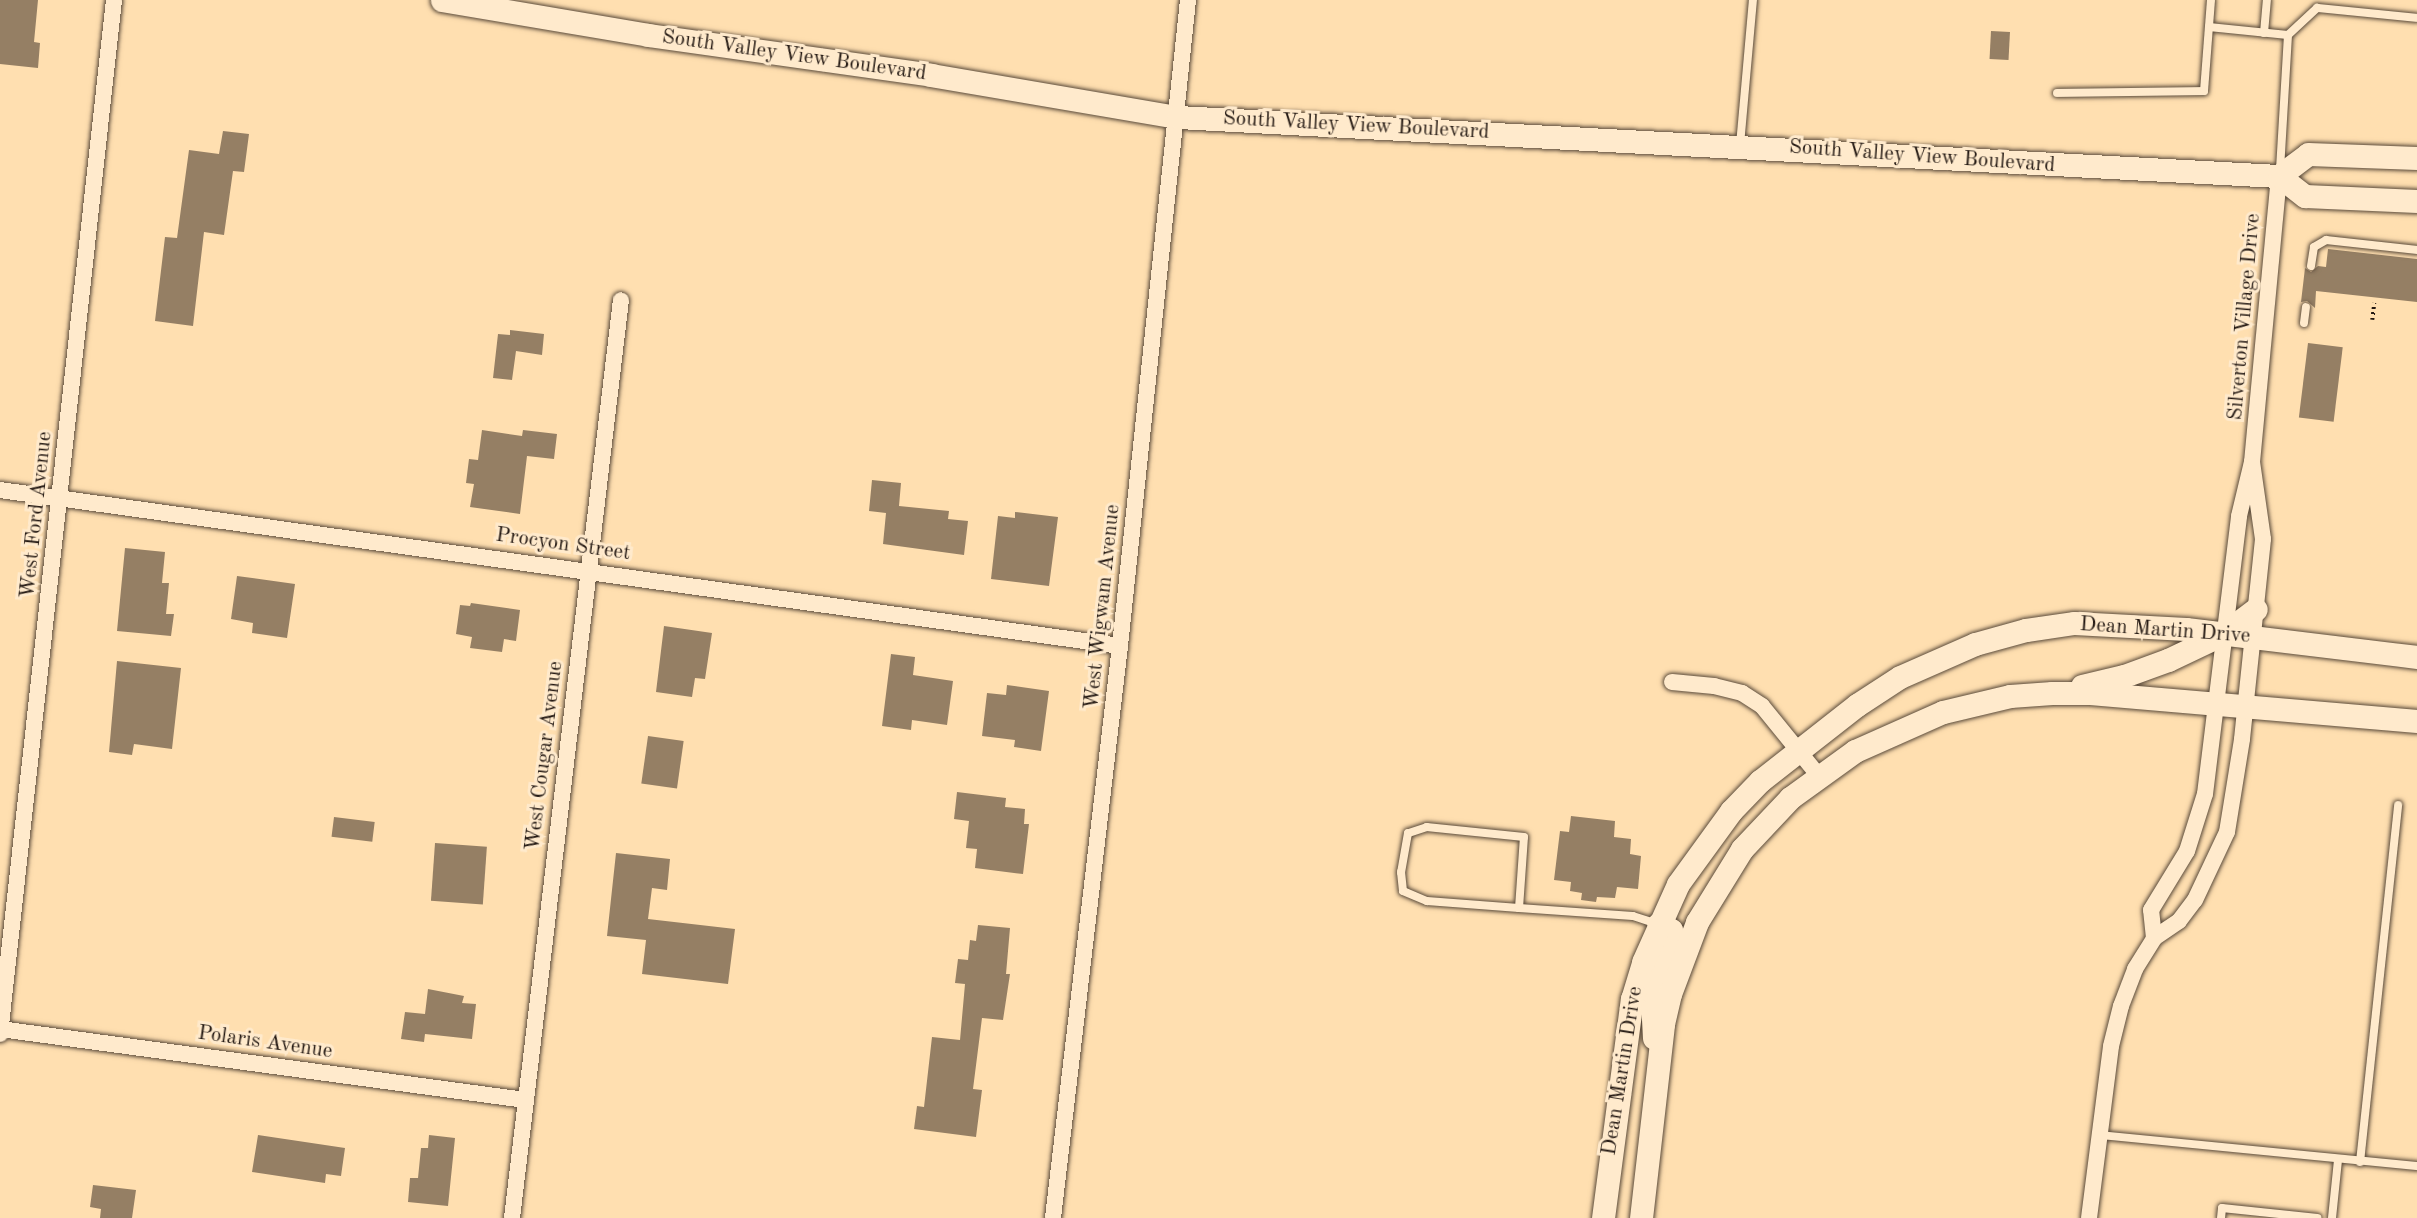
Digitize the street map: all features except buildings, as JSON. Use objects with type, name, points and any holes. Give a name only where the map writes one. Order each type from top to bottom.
[{"type":"street","name":"West Ford Avenue","points":[[0,1034],[114,0]]},
{"type":"street","name":"South Valley View Boulevard","points":[[442,0],[648,35],[931,75],[1178,117],[1740,145],[2279,176]]},
{"type":"street","name":"West Wigwam Avenue","points":[[1053,1218],[1120,646],[1178,117],[1188,0]]},
{"type":"street","points":[[2417,158],[2308,154],[2279,176],[2305,196],[2417,201]]},
{"type":"street","name":"Silverton Village Drive","points":[[2154,938],[2151,911],[2187,851],[2205,794],[2239,516],[2252,462],[2279,176]]},
{"type":"street","name":"West Cougar Avenue","points":[[512,1218],[621,299]]},
{"type":"street","name":"Silverton Village Drive","points":[[2090,1218],[2111,1046],[2121,1006],[2135,969],[2154,938],[2179,921],[2194,900],[2227,832],[2246,708],[2263,539],[2252,462]]},
{"type":"street","name":"Procyon Street","points":[[0,489],[1120,646]]},
{"type":"street","points":[[2052,693],[2138,672],[2223,634],[2256,609]]},
{"type":"street","name":"Dean Martin Drive","points":[[1603,1218],[1632,999],[1658,924],[1678,884],[1731,811],[1796,750],[1900,677],[1953,653],[2000,637],[2074,623],[2223,634],[2417,657]]},
{"type":"street","points":[[1672,682],[1714,686],[1742,693],[1762,706],[1818,775]]},
{"type":"street","name":"Dean Martin Drive","points":[[1641,1218],[1657,1062],[1670,994],[1697,922],[1742,849],[1790,798],[1818,775],[1855,751],[1942,712],[2010,696],[2052,693],[2090,693],[2417,721]]},
{"type":"street","points":[[1657,1062],[1652,1000],[1671,938],[1671,930],[1658,924]]},
{"type":"street","name":"Polaris Avenue","points":[[0,1029],[525,1100]]},
{"type":"street","points":[[1615,1114],[1651,1118]]},
{"type":"lane","points":[[1740,145],[1753,0]]},
{"type":"lane","points":[[2057,93],[2204,91],[2211,0]]},
{"type":"lane","points":[[2264,33],[2267,0]]},
{"type":"lane","points":[[2279,176],[2288,35],[2317,4],[2417,18]]},
{"type":"lane","points":[[2209,27],[2288,35]]},
{"type":"lane","points":[[2311,266],[2314,247],[2326,240],[2417,250]]},
{"type":"lane","points":[[2305,323],[2306,307]]},
{"type":"lane","points":[[2360,1162],[2398,805]]},
{"type":"lane","points":[[1519,908],[1524,837],[1427,827],[1408,833],[1401,872],[1403,891],[1427,901],[1519,908],[1633,916],[1658,924]]},
{"type":"lane","points":[[2100,1135],[2417,1166]]},
{"type":"lane","points":[[2332,1218],[2338,1160]]},
{"type":"lane","points":[[2221,1218],[2222,1208],[2317,1218]]},
{"type":"path","points":[[2372,320],[2374,303]]}]
